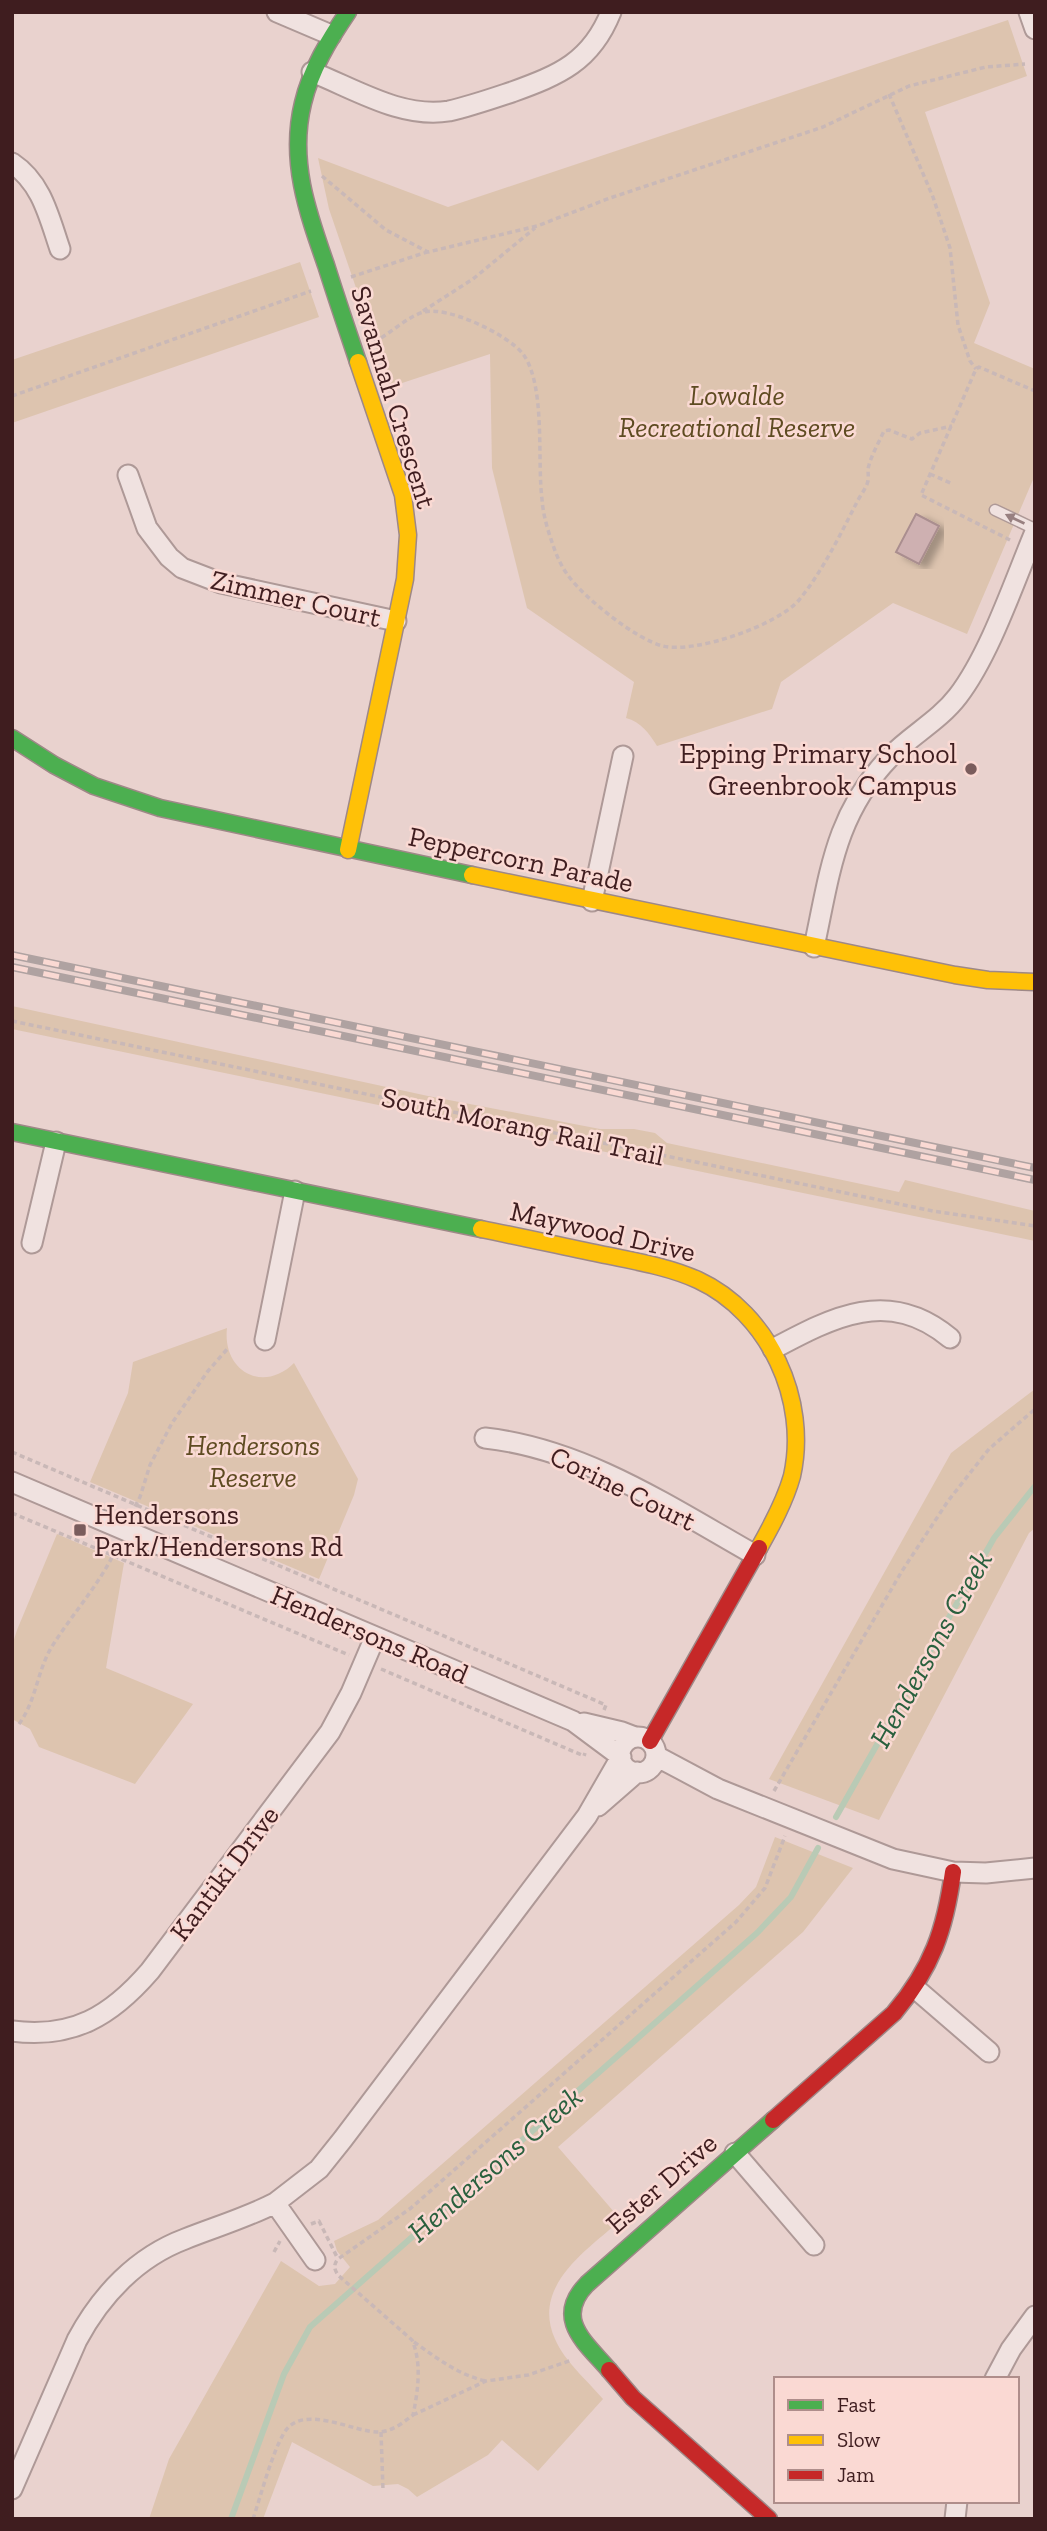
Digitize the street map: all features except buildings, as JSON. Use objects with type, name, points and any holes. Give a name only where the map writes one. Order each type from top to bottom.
[{"type":"street","points":[[277,12],[331,35]]},
{"type":"street","name":"Savannah Crescent","points":[[348,12],[331,35],[312,72],[299,119],[297,167],[304,201],[403,495],[408,535],[408,557],[396,621],[348,850]]},
{"type":"street","points":[[312,72],[410,111],[436,114],[534,84],[565,71],[592,46],[611,12]]},
{"type":"street","points":[[1029,12],[1035,29]]},
{"type":"street","points":[[12,163],[26,172],[38,191],[60,249]]},
{"type":"street","name":"Zimmer Court","points":[[128,475],[147,528],[169,557],[182,568],[221,583],[396,621]]},
{"type":"street","points":[[814,947],[832,861],[847,815],[879,768],[957,698],[986,645],[1035,530]]},
{"type":"street","name":"Peppercorn Parade","points":[[12,738],[51,765],[86,783],[119,797],[185,815],[955,975],[988,980],[1035,982]]},
{"type":"street","points":[[592,901],[623,756]]},
{"type":"street","name":"Maywood Drive","points":[[12,1132],[683,1273],[709,1285],[735,1303],[773,1349],[790,1389],[796,1441],[793,1470],[784,1500],[755,1555],[647,1745]]},
{"type":"street","points":[[32,1243],[56,1142]]},
{"type":"street","points":[[265,1340],[295,1191]]},
{"type":"street","points":[[773,1349],[828,1320],[872,1311],[894,1312],[919,1318],[950,1338]]},
{"type":"street","name":"Corine Court","points":[[485,1438],[537,1447],[598,1469],[755,1555]]},
{"type":"street","name":"Hendersons Road","points":[[12,1482],[573,1721],[609,1728],[647,1745],[718,1789]]},
{"type":"street","name":"Kantiki Drive","points":[[12,2031],[58,2032],[108,2011],[131,1993],[330,1732],[351,1693],[375,1637]]},
{"type":"street","name":"Hendersons Road","points":[[573,1721],[620,1757]]},
{"type":"street","points":[[12,2488],[77,2340],[92,2313],[114,2286],[157,2252],[248,2217],[275,2203],[318,2169],[587,1816],[620,1757],[625,1742],[647,1745],[652,1766],[640,1772],[587,1816]]},
{"type":"street","points":[[620,1757],[625,1766],[640,1772],[718,1789],[893,1859],[953,1872],[986,1873],[1035,1868]]},
{"type":"street","name":"Ester Drive","points":[[769,2519],[634,2398],[577,2333],[571,2314],[574,2300],[587,2284],[874,2032],[916,1989],[926,1973],[944,1928],[953,1872]]},
{"type":"street","points":[[916,1989],[989,2052]]},
{"type":"street","points":[[735,2153],[814,2245]]},
{"type":"street","points":[[275,2203],[315,2260]]},
{"type":"street","points":[[996,2377],[1011,2349],[1035,2316]]},
{"type":"lane","points":[[995,510],[1035,530]]},
{"type":"path","points":[[12,396],[331,283],[428,252],[537,226],[610,198],[823,127],[909,86],[986,67],[1025,64]]},
{"type":"path","points":[[889,94],[933,197],[950,248],[958,325],[970,361],[976,369]]},
{"type":"path","points":[[318,172],[386,230],[408,244],[428,252]]},
{"type":"path","points":[[373,342],[473,279],[537,226]]},
{"type":"path","points":[[421,313],[438,310],[455,315],[499,334],[524,355],[534,386],[538,412],[542,500],[561,565],[583,593],[625,626],[643,638],[667,647],[680,647],[740,634],[785,612],[798,601],[838,540],[868,481],[869,463],[884,431],[889,430],[912,439],[927,431],[952,426]]},
{"type":"path","points":[[976,369],[979,367],[1035,391]]},
{"type":"path","points":[[976,369],[921,495],[1010,540]]},
{"type":"path","points":[[930,474],[953,484]]},
{"type":"path","name":"South Morang Rail Trail","points":[[12,1021],[933,1211],[1035,1226]]},
{"type":"path","points":[[776,1786],[902,1571],[948,1501],[989,1449],[1035,1409]]},
{"type":"path","points":[[486,2381],[460,2372],[412,2340],[339,2276],[334,2269],[338,2259],[411,2208],[736,1922],[765,1888],[786,1834]]},
{"type":"path","points":[[412,2340],[418,2352],[417,2395],[413,2415]]},
{"type":"path","points":[[253,2519],[283,2434],[295,2422],[312,2419],[381,2432],[486,2381],[528,2375],[572,2360]]},
{"type":"path","points":[[381,2432],[383,2490]]},
{"type":"green space","name":"Lowalde Recreational Reserve","points":[[1008,20],[1027,76],[925,112],[990,303],[974,343],[1035,369],[1035,475],[967,634],[893,603],[781,682],[772,709],[657,746],[644,729],[626,718],[634,682],[527,608],[492,468],[490,354],[390,387],[329,209],[318,158],[448,207]]},
{"type":"green space","points":[[300,262],[319,317],[12,423],[12,360]]},
{"type":"green space","points":[[12,1006],[428,1096],[600,1129],[634,1129],[655,1133],[667,1143],[899,1192],[905,1180],[1035,1211],[1035,1241],[12,1029]]},
{"type":"green space","name":"Hendersons Reserve","points":[[227,1328],[227,1343],[231,1356],[247,1373],[270,1377],[294,1363],[358,1479],[319,1579],[90,1482],[128,1393],[133,1362]]},
{"type":"green space","points":[[1035,1389],[1035,1528],[1029,1533],[879,1820],[769,1779],[951,1453]]},
{"type":"green space","points":[[57,1534],[124,1563],[106,1668],[193,1704],[135,1784],[39,1747],[30,1729],[12,1719],[12,1646]]},
{"type":"green space","points":[[775,1837],[853,1868],[803,1932],[558,2147],[621,2220],[566,2271],[550,2302],[550,2320],[559,2347],[603,2399],[538,2471],[502,2440],[488,2455],[417,2497],[398,2484],[373,2486],[292,2442],[263,2519],[149,2519],[169,2459],[281,2261],[319,2286],[335,2284],[350,2267],[337,2251],[334,2241],[378,2220],[739,1905],[756,1887]]},
{"type":"waterway","name":"Hendersons Creek","points":[[836,1817],[994,1538],[1035,1486]]},
{"type":"waterway","name":"Hendersons Creek","points":[[231,2519],[284,2374],[310,2327],[757,1933],[791,1897],[818,1848]]},
{"type":"railway","points":[[12,955],[1035,1168]]},
{"type":"railway","points":[[12,967],[1035,1180]]},
{"type":"traffic: fast","points":[[348,12],[311,78],[303,103],[298,145],[302,185],[312,225],[358,362]]},
{"type":"traffic: fast","points":[[12,738],[94,786],[160,808],[472,875]]},
{"type":"traffic: fast","points":[[12,1132],[481,1229]]},
{"type":"traffic: fast","points":[[609,2370],[577,2330],[573,2319],[577,2297],[587,2284],[773,2120]]},
{"type":"traffic: slow","points":[[348,850],[405,579],[408,535],[403,495],[358,362]]},
{"type":"traffic: slow","points":[[472,875],[955,975],[988,980],[1035,982]]},
{"type":"traffic: slow","points":[[481,1229],[674,1271],[698,1280],[723,1295],[745,1314],[763,1336],[778,1362],[788,1389],[796,1447],[792,1476],[782,1504],[759,1548]]},
{"type":"traffic: jam","points":[[650,1741],[759,1548]]},
{"type":"traffic: jam","points":[[773,2120],[894,2013],[907,1996],[935,1947],[946,1912],[953,1872]]},
{"type":"traffic: jam","points":[[609,2370],[633,2398],[769,2519]]},
{"type":"place","name":"Epping Primary School Greenbrook Campus","points":[[971,769]]},
{"type":"place","name":"Hendersons Park/Hendersons Rd","points":[[80,1530]]}]
